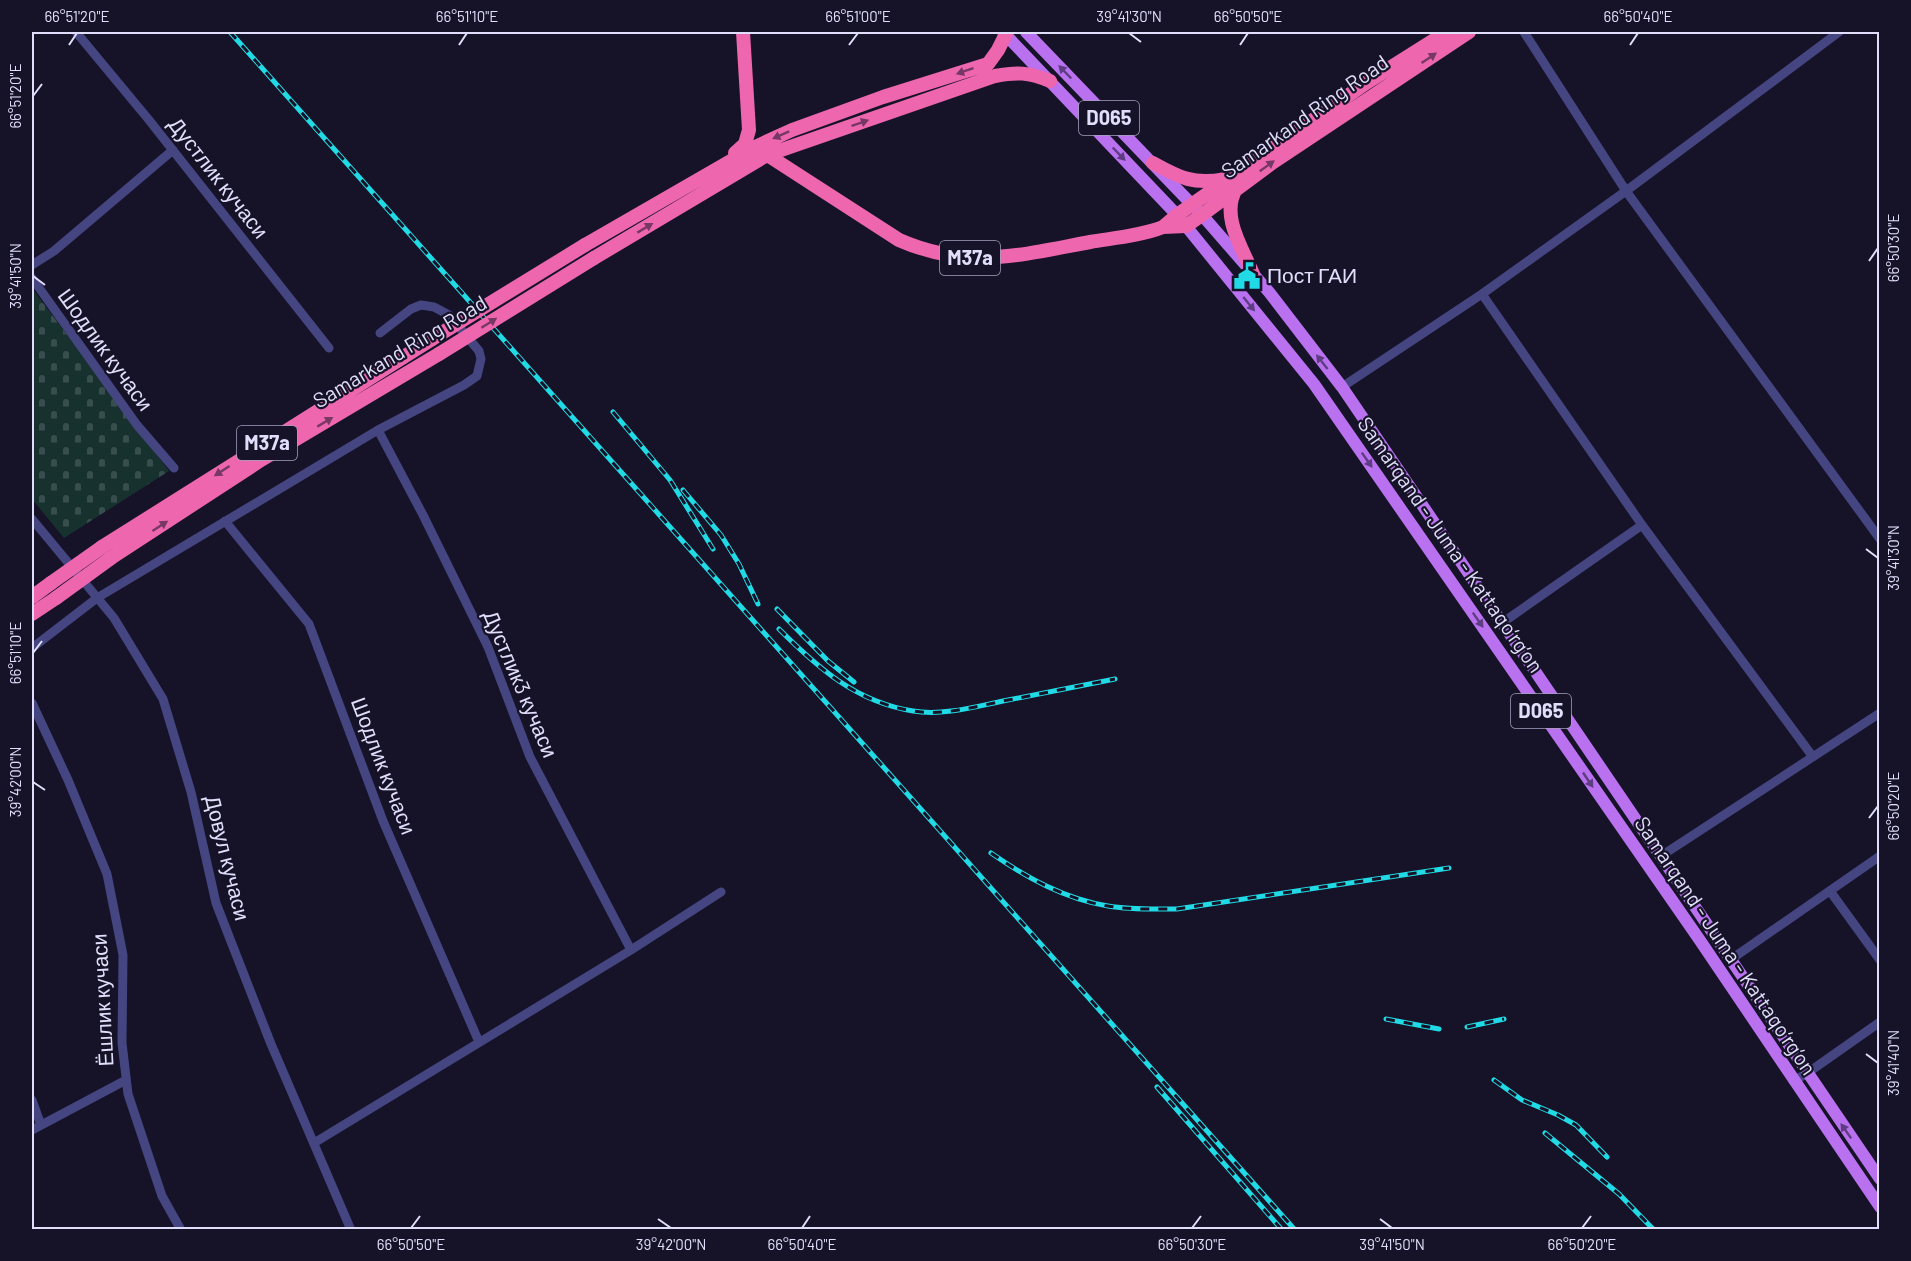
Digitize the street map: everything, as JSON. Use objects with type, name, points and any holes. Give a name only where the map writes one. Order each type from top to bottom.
[{"type":"highway","name":"M37a","points":[[715,171],[725,160],[740,150],[749,130],[743,32]]},
{"type":"highway","name":"Samarkand Ring Road","points":[[755,147],[899,240],[941,255],[970,258],[1014,256],[1137,234],[1202,215],[1234,183],[1366,83],[1447,32]]},
{"type":"highway","name":"Samarkand Ring Road","points":[[1182,220],[1193,205],[1234,183],[1468,32]]},
{"type":"highway","name":"Samarkand Ring Road","points":[[32,614],[56,598],[106,552],[432,339],[585,245],[755,147],[792,130],[853,107],[988,64],[998,50],[1004,33]]},
{"type":"highway","name":"Samarkand Ring Road","points":[[32,597],[51,583],[439,354],[767,155],[995,76],[1015,73],[1032,74],[1050,81]]},
{"type":"highway","points":[[1153,163],[1180,178],[1198,182],[1234,183],[1230,202],[1231,218],[1253,274]]},
{"type":"highway","points":[[747,167],[769,164],[796,175]]},
{"type":"main road","name":"Samarqand - Juma - Kattaqo‘rg‘on","points":[[1026,32],[1202,215],[1253,274],[1342,387],[1661,856],[1806,1074],[1880,1179]]},
{"type":"main road","name":"Samarqand - Juma - Kattaqo‘rg‘on","points":[[1004,33],[1182,220],[1314,384],[1711,956],[1880,1207]]},
{"type":"street","name":"Дустлик кучаси","points":[[76,32],[173,150],[329,348]]},
{"type":"street","points":[[1524,32],[1626,191],[1880,539]]},
{"type":"street","points":[[1342,387],[1482,294],[1626,191],[1839,32]]},
{"type":"street","points":[[32,265],[54,251],[173,150]]},
{"type":"street","name":"Шодлик кучаси","points":[[32,278],[137,425],[174,468]]},
{"type":"street","points":[[1482,294],[1642,525],[1813,757]]},
{"type":"street","points":[[32,648],[97,598],[378,430],[465,385],[477,376],[481,359],[479,351],[449,315],[434,307],[421,305],[411,309],[380,333]]},
{"type":"street","name":"Дустлик3 кучаси","points":[[378,430],[488,647],[530,757],[630,950]]},
{"type":"street","name":"Довул кучаси","points":[[32,519],[114,618],[163,699],[191,792],[216,903],[271,1044],[351,1230]]},
{"type":"street","name":"Шодлик кучаси","points":[[225,521],[309,624],[383,820],[479,1042]]},
{"type":"street","points":[[1502,623],[1642,525]]},
{"type":"street","name":"Ёшлик кучаси","points":[[32,703],[68,780],[107,874],[123,955],[122,1043],[128,1094],[162,1196],[181,1230]]},
{"type":"street","points":[[1661,856],[1880,713]]},
{"type":"street","points":[[1731,960],[1880,856]]},
{"type":"street","points":[[1830,891],[1880,960]]},
{"type":"street","points":[[314,1143],[721,892]]},
{"type":"street","points":[[1793,1081],[1880,1022]]},
{"type":"street","points":[[32,1130],[126,1080]]},
{"type":"street","points":[[32,1100],[42,1125]]},
{"type":"green space","points":[[32,288],[169,471],[64,538],[32,499]]},
{"type":"railway","points":[[230,32],[1295,1230]]},
{"type":"railway","points":[[613,412],[670,480],[713,549]]},
{"type":"railway","points":[[683,490],[721,535],[739,564],[758,604]]},
{"type":"railway","points":[[777,609],[828,661],[854,682]]},
{"type":"railway","points":[[779,629],[808,657],[839,681],[873,700],[913,711],[958,710],[1115,679]]},
{"type":"railway","points":[[991,853],[1018,871],[1062,893],[1092,903],[1142,909],[1177,909],[1449,868]]},
{"type":"railway","points":[[1386,1019],[1439,1029]]},
{"type":"railway","points":[[1467,1027],[1504,1019]]},
{"type":"railway","points":[[1494,1080],[1522,1100],[1576,1125],[1607,1157]]},
{"type":"railway","points":[[1157,1087],[1282,1230]]},
{"type":"railway","points":[[1545,1133],[1619,1194],[1654,1230]]},
{"type":"place","name":"Пост ГАИ","points":[[1247,276]]}]
